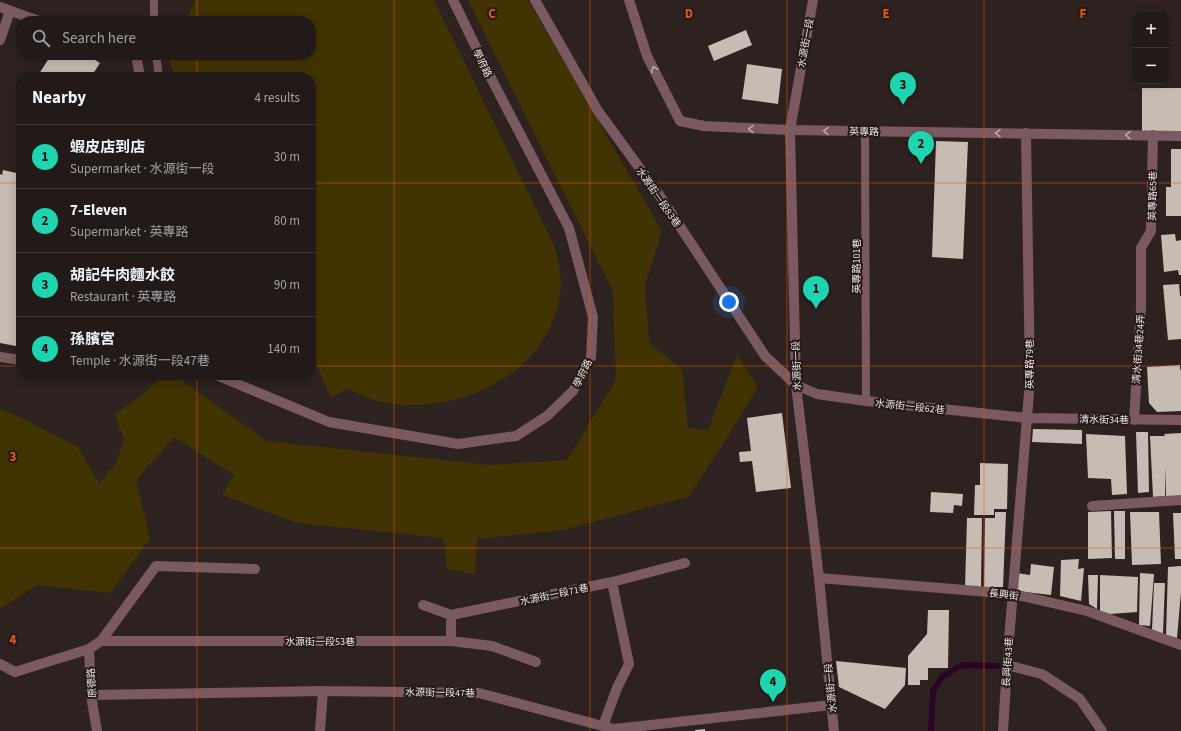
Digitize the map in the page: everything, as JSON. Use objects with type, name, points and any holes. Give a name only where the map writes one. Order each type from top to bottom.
[{"type":"street","name":"學府路","points":[[228,380],[329,422],[458,444],[516,436],[548,416],[573,391],[591,357],[593,317],[570,228],[492,80],[453,0]]},
{"type":"street","name":"水源街一段83巷","points":[[535,0],[598,111],[660,196],[765,356],[796,385]]},
{"type":"street","name":"英專路","points":[[628,0],[648,56],[680,121],[704,126],[790,130],[1181,136]]},
{"type":"street","name":"水源街一段","points":[[813,0],[790,130],[796,385],[819,578],[834,731]]},
{"type":"street","points":[[0,7],[24,16]]},
{"type":"street","points":[[0,40],[10,11]]},
{"type":"street","points":[[137,60],[139,72]]},
{"type":"street","name":"英專路79巷","points":[[1013,594],[1030,380],[1026,133]]},
{"type":"street","name":"英專路65巷","points":[[1140,278],[1141,248],[1151,231],[1153,135]]},
{"type":"street","name":"清水街34巷24弄","points":[[1134,420],[1141,307],[1140,278]]},
{"type":"street","points":[[0,356],[16,359]]},
{"type":"street","name":"水源街一段62巷","points":[[796,385],[817,394],[866,401],[1027,418]]},
{"type":"street","name":"清水街34巷","points":[[1027,418],[1181,420]]},
{"type":"street","points":[[1092,506],[1181,500]]},
{"type":"street","name":"水源街一段71巷","points":[[451,615],[612,582],[685,564]]},
{"type":"street","points":[[0,664],[15,672],[89,649],[101,641],[156,566],[255,570]]},
{"type":"street","name":"長興街","points":[[819,578],[1013,594],[1087,611],[1181,644]]},
{"type":"street","points":[[603,726],[616,688],[629,664],[612,582]]},
{"type":"street","name":"長興街43巷","points":[[1003,731],[1013,594]]},
{"type":"street","points":[[423,605],[451,615],[451,640]]},
{"type":"street","name":"水源街一段53巷","points":[[101,641],[451,640],[492,646],[536,662]]},
{"type":"street","name":"原德路","points":[[89,649],[91,695],[97,731]]},
{"type":"street","points":[[1007,665],[1042,674],[1080,699],[1102,731]]},
{"type":"street","points":[[320,731],[323,690]]},
{"type":"street","name":"水源街一段47巷","points":[[91,695],[323,690],[479,693],[614,729],[831,704]]},
{"type":"lane","points":[[154,0],[154,16]]},
{"type":"lane","points":[[157,60],[158,72]]},
{"type":"lane","name":"英專路101巷","points":[[865,131],[866,401]]},
{"type":"shaded area","points":[[195,0],[434,0],[555,247],[561,277],[560,295],[553,320],[541,343],[525,362],[505,378],[482,390],[457,399],[432,404],[406,405],[385,403],[348,389],[331,397],[316,366],[316,72],[174,72],[168,60],[316,60],[316,16],[188,16]]},
{"type":"shaded area","points":[[468,0],[528,0],[662,231],[645,285],[649,342],[682,370],[688,428],[708,430],[737,355],[758,387],[688,497],[563,530],[477,539],[475,574],[447,569],[443,538],[297,523],[222,495],[234,475],[174,437],[136,480],[150,539],[110,593],[37,585],[0,609],[0,409],[20,417],[78,447],[99,483],[115,465],[124,441],[115,414],[142,395],[158,380],[181,380],[267,441],[489,465],[567,460],[616,380],[613,292]]},
{"type":"building","points":[[746,30],[752,45],[714,61],[708,46]]},
{"type":"building","points":[[48,60],[95,60],[100,63],[94,72],[40,72]]},
{"type":"building","points":[[747,64],[782,69],[778,104],[742,99]]},
{"type":"building","points":[[1142,88],[1181,88],[1181,136],[1142,135]]},
{"type":"building","points":[[936,141],[968,142],[963,259],[932,257]]},
{"type":"building","points":[[1171,149],[1181,149],[1181,216],[1166,216],[1166,187],[1171,187]]},
{"type":"building","points":[[3,170],[16,173],[16,346],[0,343],[0,174],[2,175]]},
{"type":"building","points":[[1175,234],[1176,241],[1181,240],[1181,275],[1179,275],[1178,270],[1164,272],[1161,235]]},
{"type":"building","points":[[1179,284],[1181,296],[1181,339],[1168,340],[1163,285]]},
{"type":"building","points":[[1180,365],[1181,411],[1157,412],[1149,403],[1147,367]]},
{"type":"building","points":[[782,413],[791,488],[756,492],[752,461],[740,462],[739,452],[751,451],[747,418]]},
{"type":"building","points":[[1033,429],[1082,430],[1082,444],[1032,442]]},
{"type":"building","points":[[1136,432],[1148,432],[1149,492],[1138,493]]},
{"type":"building","points":[[1181,433],[1181,496],[1166,496],[1165,466],[1165,496],[1153,497],[1150,436],[1165,436],[1164,434]]},
{"type":"building","points":[[1086,434],[1125,436],[1127,494],[1112,495],[1111,479],[1088,478]]},
{"type":"building","points":[[980,463],[1008,464],[1007,509],[994,509],[994,515],[974,515],[975,485],[980,485]]},
{"type":"building","points":[[931,492],[963,494],[962,506],[954,505],[953,513],[930,512]]},
{"type":"building","points":[[1111,511],[1112,558],[1088,559],[1088,512]]},
{"type":"building","points":[[1114,511],[1125,511],[1125,559],[1115,559]]},
{"type":"building","points":[[995,512],[1006,512],[1003,587],[984,587],[985,518],[995,518]]},
{"type":"building","points":[[1130,512],[1159,512],[1161,564],[1132,565]]},
{"type":"building","points":[[1173,513],[1181,513],[1181,559],[1175,559]]},
{"type":"building","points":[[967,518],[982,518],[981,588],[965,588]]},
{"type":"building","points":[[1079,559],[1078,569],[1084,568],[1081,601],[1060,596],[1061,560]]},
{"type":"building","points":[[1031,564],[1054,567],[1051,595],[1015,591],[1017,573],[1030,575]]},
{"type":"building","points":[[1181,566],[1181,592],[1177,638],[1166,635],[1168,567]]},
{"type":"building","points":[[1140,573],[1154,574],[1150,626],[1139,625]]},
{"type":"building","points":[[1088,575],[1098,575],[1097,609],[1089,604]]},
{"type":"building","points":[[1100,575],[1138,577],[1137,612],[1110,614],[1100,611]]},
{"type":"building","points":[[1154,583],[1165,583],[1163,634],[1152,630]]},
{"type":"building","points":[[928,610],[949,610],[948,668],[928,668],[928,680],[920,680],[920,685],[908,685],[908,656],[927,634]]},
{"type":"building","points":[[836,661],[906,668],[905,685],[885,709],[839,687]]},
{"type":"building","points":[[705,729],[705,731],[695,731],[695,730]]},
{"type":"waterway","points":[[931,731],[933,691],[943,676],[962,665],[997,666]]},
{"type":"place","name":"胡記牛肉麵水餃","points":[[903,105]]},
{"type":"place","name":"7-Eleven","points":[[921,164]]},
{"type":"place","name":"蝦皮店到店","points":[[816,309]]},
{"type":"place","name":"孫臏宮","points":[[773,702]]}]
